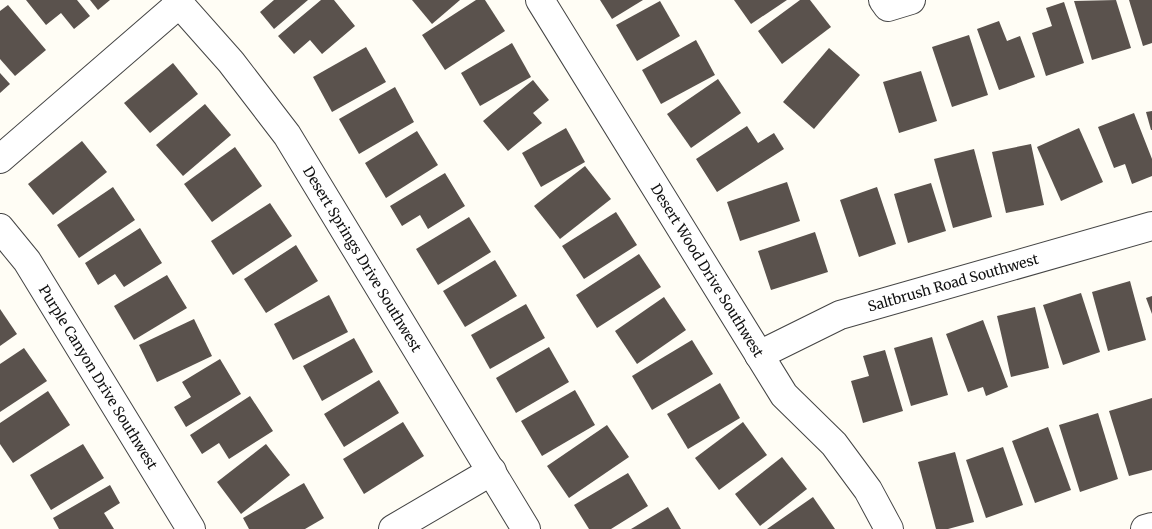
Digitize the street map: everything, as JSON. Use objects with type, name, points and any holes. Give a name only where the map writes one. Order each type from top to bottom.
[{"type":"street","name":"Desert Wood Drive Southwest","points":[[540,0],[784,395],[834,444],[863,482],[889,529]]},
{"type":"street","points":[[0,158],[177,2]]},
{"type":"street","name":"Desert Springs Drive Southwest","points":[[177,2],[231,62],[287,135],[526,529]]},
{"type":"street","name":"Saltbrush Road Southwest","points":[[758,355],[840,315],[1152,226]]},
{"type":"street","name":"Purple Canyon Drive Southwest","points":[[0,228],[27,261],[191,529]]},
{"type":"street","points":[[393,529],[492,471]]},
{"type":"street","points":[[1145,529],[1152,527]]},
{"type":"building","points":[[26,0],[77,0],[90,16],[74,29],[61,13],[46,25]]},
{"type":"building","points":[[90,0],[110,0],[98,10]]},
{"type":"building","points":[[274,0],[308,0],[274,29],[260,12]]},
{"type":"building","points":[[321,0],[334,0],[355,26],[322,54],[310,40],[294,54],[278,36]]},
{"type":"building","points":[[412,0],[460,0],[432,24]]},
{"type":"building","points":[[476,0],[485,0],[505,31],[445,70],[422,35]]},
{"type":"building","points":[[600,0],[643,0],[612,19]]},
{"type":"building","points":[[734,0],[787,0],[751,24]]},
{"type":"building","points":[[800,0],[810,0],[831,27],[782,64],[758,31]]},
{"type":"building","points":[[1116,0],[1131,48],[1092,60],[1074,1]]},
{"type":"building","points":[[1129,0],[1152,0],[1152,43],[1143,46]]},
{"type":"building","points":[[660,1],[680,36],[637,61],[616,25]]},
{"type":"building","points":[[1064,2],[1084,63],[1046,76],[1032,33],[1052,26],[1046,8]]},
{"type":"building","points":[[8,5],[46,50],[15,76],[0,59],[0,11]]},
{"type":"building","points":[[999,21],[1007,41],[1020,36],[1035,77],[999,90],[977,29]]},
{"type":"building","points":[[969,35],[988,95],[952,107],[932,47]]},
{"type":"building","points":[[696,40],[715,75],[661,104],[642,70]]},
{"type":"building","points":[[512,43],[531,77],[480,106],[461,73]]},
{"type":"building","points":[[366,47],[386,82],[332,112],[313,77]]},
{"type":"building","points":[[829,48],[860,75],[814,129],[783,102]]},
{"type":"building","points":[[173,63],[198,94],[150,133],[124,103]]},
{"type":"building","points":[[921,71],[937,121],[899,133],[883,82]]},
{"type":"building","points":[[0,73],[10,84],[0,93]]},
{"type":"building","points":[[718,79],[741,113],[691,148],[667,114]]},
{"type":"building","points":[[533,80],[549,100],[533,113],[542,123],[508,151],[483,121]]},
{"type":"building","points":[[395,87],[414,122],[359,154],[339,119]]},
{"type":"building","points":[[205,104],[231,135],[183,176],[156,145]]},
{"type":"building","points":[[1152,111],[1152,130],[1151,130],[1146,112]]},
{"type":"building","points":[[1134,113],[1152,159],[1152,176],[1132,184],[1125,164],[1114,168],[1098,127]]},
{"type":"building","points":[[747,126],[758,143],[774,133],[784,149],[717,192],[696,159]]},
{"type":"building","points":[[566,128],[585,162],[541,187],[522,153]]},
{"type":"building","points":[[1079,128],[1103,182],[1061,201],[1037,147]]},
{"type":"building","points":[[417,131],[438,165],[386,198],[365,163]]},
{"type":"building","points":[[82,141],[107,172],[53,215],[28,184]]},
{"type":"building","points":[[1031,144],[1044,205],[1006,213],[992,152]]},
{"type":"building","points":[[235,147],[262,186],[212,222],[184,184]]},
{"type":"building","points":[[974,149],[992,217],[953,228],[934,159]]},
{"type":"building","points":[[585,166],[611,199],[560,239],[534,206]]},
{"type":"building","points":[[445,173],[465,206],[428,229],[420,215],[402,226],[390,206]]},
{"type":"building","points":[[787,182],[800,221],[740,241],[727,202]]},
{"type":"building","points":[[931,183],[946,231],[908,243],[894,194]]},
{"type":"building","points":[[113,187],[135,220],[79,258],[57,225]]},
{"type":"building","points":[[877,187],[896,244],[859,257],[840,200]]},
{"type":"building","points":[[270,203],[292,236],[233,275],[211,241]]},
{"type":"building","points":[[616,212],[637,245],[584,279],[562,246]]},
{"type":"building","points":[[469,217],[491,252],[438,285],[416,249]]},
{"type":"building","points":[[140,228],[162,263],[124,287],[115,274],[98,285],[85,263]]},
{"type":"building","points":[[815,232],[828,272],[771,290],[758,251]]},
{"type":"building","points":[[296,245],[318,281],[266,313],[244,279]]},
{"type":"building","points":[[639,254],[661,287],[597,328],[576,295]]},
{"type":"building","points":[[495,260],[517,296],[465,327],[443,291]]},
{"type":"building","points":[[167,275],[187,308],[134,340],[114,306]]},
{"type":"building","points":[[1130,281],[1146,340],[1108,351],[1092,292]]},
{"type":"building","points":[[1081,293],[1100,352],[1063,365],[1043,305]]},
{"type":"building","points":[[329,295],[348,332],[293,360],[274,324]]},
{"type":"building","points":[[1152,296],[1152,314],[1146,298]]},
{"type":"building","points":[[664,297],[686,330],[637,364],[615,331]]},
{"type":"building","points":[[526,304],[545,338],[490,369],[471,335]]},
{"type":"building","points":[[1035,307],[1049,368],[1011,377],[997,316]]},
{"type":"building","points":[[0,309],[17,334],[0,346]]},
{"type":"building","points":[[194,319],[212,356],[157,382],[139,345]]},
{"type":"building","points":[[983,320],[1008,387],[986,396],[983,387],[968,392],[946,334]]},
{"type":"building","points":[[932,337],[948,395],[911,406],[894,348]]},
{"type":"building","points":[[354,338],[373,372],[322,401],[303,366]]},
{"type":"building","points":[[692,340],[713,374],[652,410],[632,376]]},
{"type":"building","points":[[549,347],[569,382],[516,413],[496,378]]},
{"type":"building","points":[[24,348],[47,381],[0,412],[0,364]]},
{"type":"building","points":[[885,350],[903,411],[863,423],[851,381],[869,376],[863,356]]},
{"type":"building","points":[[220,359],[241,394],[186,427],[174,407],[191,397],[182,382]]},
{"type":"building","points":[[379,380],[399,413],[344,447],[324,414]]},
{"type":"building","points":[[720,383],[740,418],[688,449],[667,414]]},
{"type":"building","points":[[575,390],[595,425],[542,456],[521,421]]},
{"type":"building","points":[[48,391],[70,425],[13,463],[0,444],[0,423]]},
{"type":"building","points":[[250,396],[273,431],[229,459],[219,443],[202,454],[190,435]]},
{"type":"building","points":[[1152,398],[1152,470],[1129,476],[1109,411]]},
{"type":"building","points":[[1098,413],[1118,479],[1080,492],[1059,425]]},
{"type":"building","points":[[403,422],[424,456],[364,494],[343,459]]},
{"type":"building","points":[[743,422],[767,455],[719,490],[695,458]]},
{"type":"building","points":[[607,425],[629,457],[569,498],[547,466]]},
{"type":"building","points":[[1048,427],[1071,490],[1035,503],[1012,441]]},
{"type":"building","points":[[83,444],[104,478],[51,510],[30,475]]},
{"type":"building","points":[[266,444],[290,475],[241,514],[217,482]]},
{"type":"building","points":[[1003,447],[1023,505],[986,518],[966,460]]},
{"type":"building","points":[[955,452],[974,522],[948,529],[936,529],[918,462]]},
{"type":"building","points":[[782,457],[807,489],[760,526],[735,494]]},
{"type":"building","points":[[628,473],[648,506],[611,529],[589,529],[574,505]]},
{"type":"building","points":[[304,483],[324,518],[305,529],[249,529],[243,518]]},
{"type":"building","points":[[110,485],[120,503],[104,513],[114,529],[59,529],[53,518]]},
{"type":"building","points":[[813,497],[835,529],[767,529]]},
{"type":"building","points":[[668,507],[681,529],[631,529]]}]
